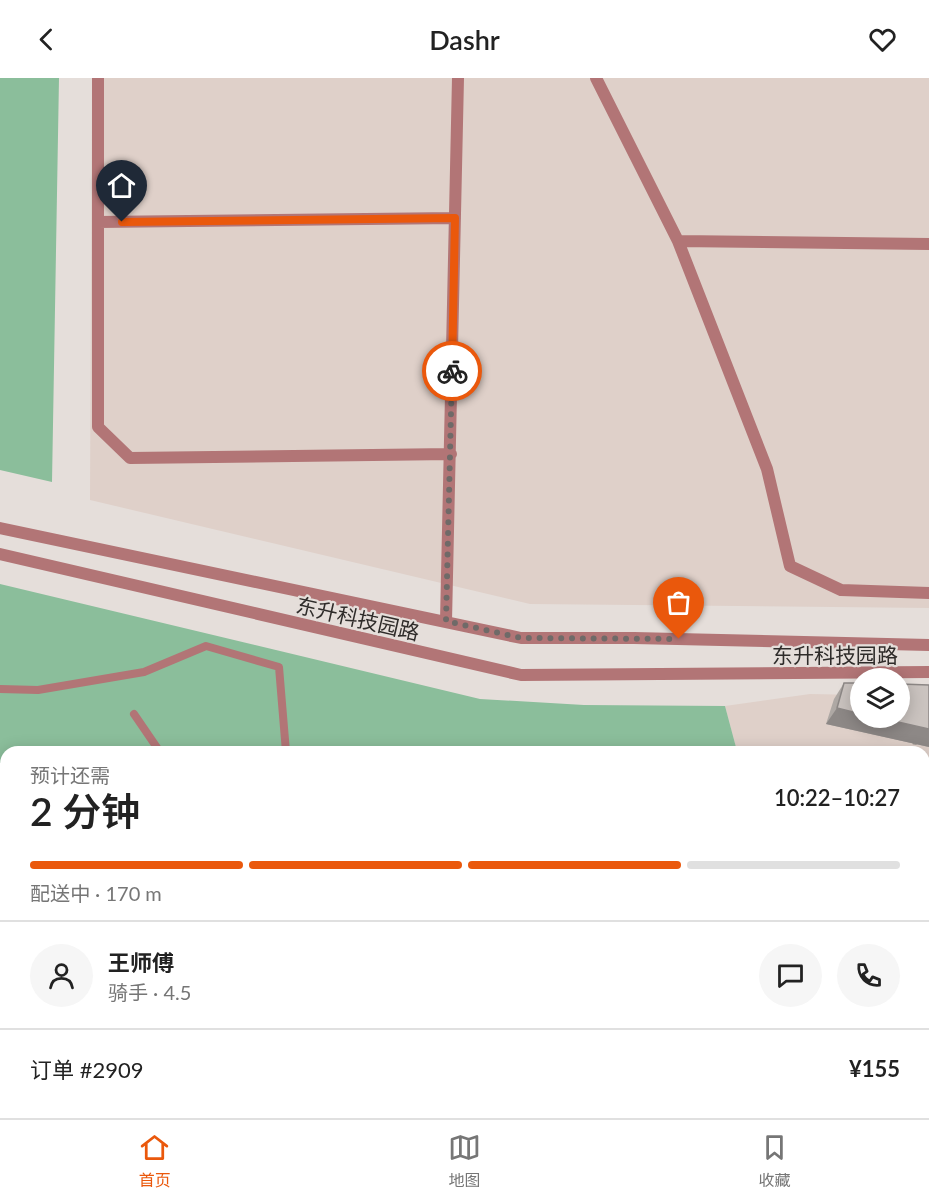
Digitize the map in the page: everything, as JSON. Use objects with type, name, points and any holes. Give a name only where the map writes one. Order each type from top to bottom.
[{"type":"street","points":[[98,78],[98,427],[130,458],[451,454]]},
{"type":"street","points":[[446,621],[458,78]]},
{"type":"street","points":[[596,78],[678,242],[767,469],[790,566],[840,590],[929,593]]},
{"type":"street","points":[[98,222],[455,218]]},
{"type":"street","points":[[678,242],[929,244]]},
{"type":"street","name":"东升科技园路","points":[[0,528],[521,638],[634,638],[929,645]]},
{"type":"street","name":"东升科技园路","points":[[0,554],[521,675],[929,672]]},
{"type":"lane","points":[[0,689],[38,690],[144,672],[206,646],[279,667],[286,746]]},
{"type":"lane","points":[[134,714],[156,746]]},
{"type":"path","points":[[915,746],[916,731]]},
{"type":"shaded area","points":[[92,78],[929,78],[929,608],[530,604],[90,500]]},
{"type":"shaded area","points":[[810,694],[850,695],[850,728],[910,728],[910,710],[929,697],[929,746],[736,746],[725,706]]},
{"type":"green space","points":[[0,78],[59,78],[52,482],[0,470]]},
{"type":"green space","points":[[0,584],[480,699],[584,705],[725,706],[736,746],[0,746]]},
{"type":"building","points":[[844,683],[850,683],[850,711],[837,708]]},
{"type":"building","points":[[910,684],[929,685],[929,729],[910,725]]},
{"type":"way so far","points":[[452,371],[446,621],[521,638],[679,639]]},
{"type":"route","points":[[122,222],[455,218],[452,371]]}]
